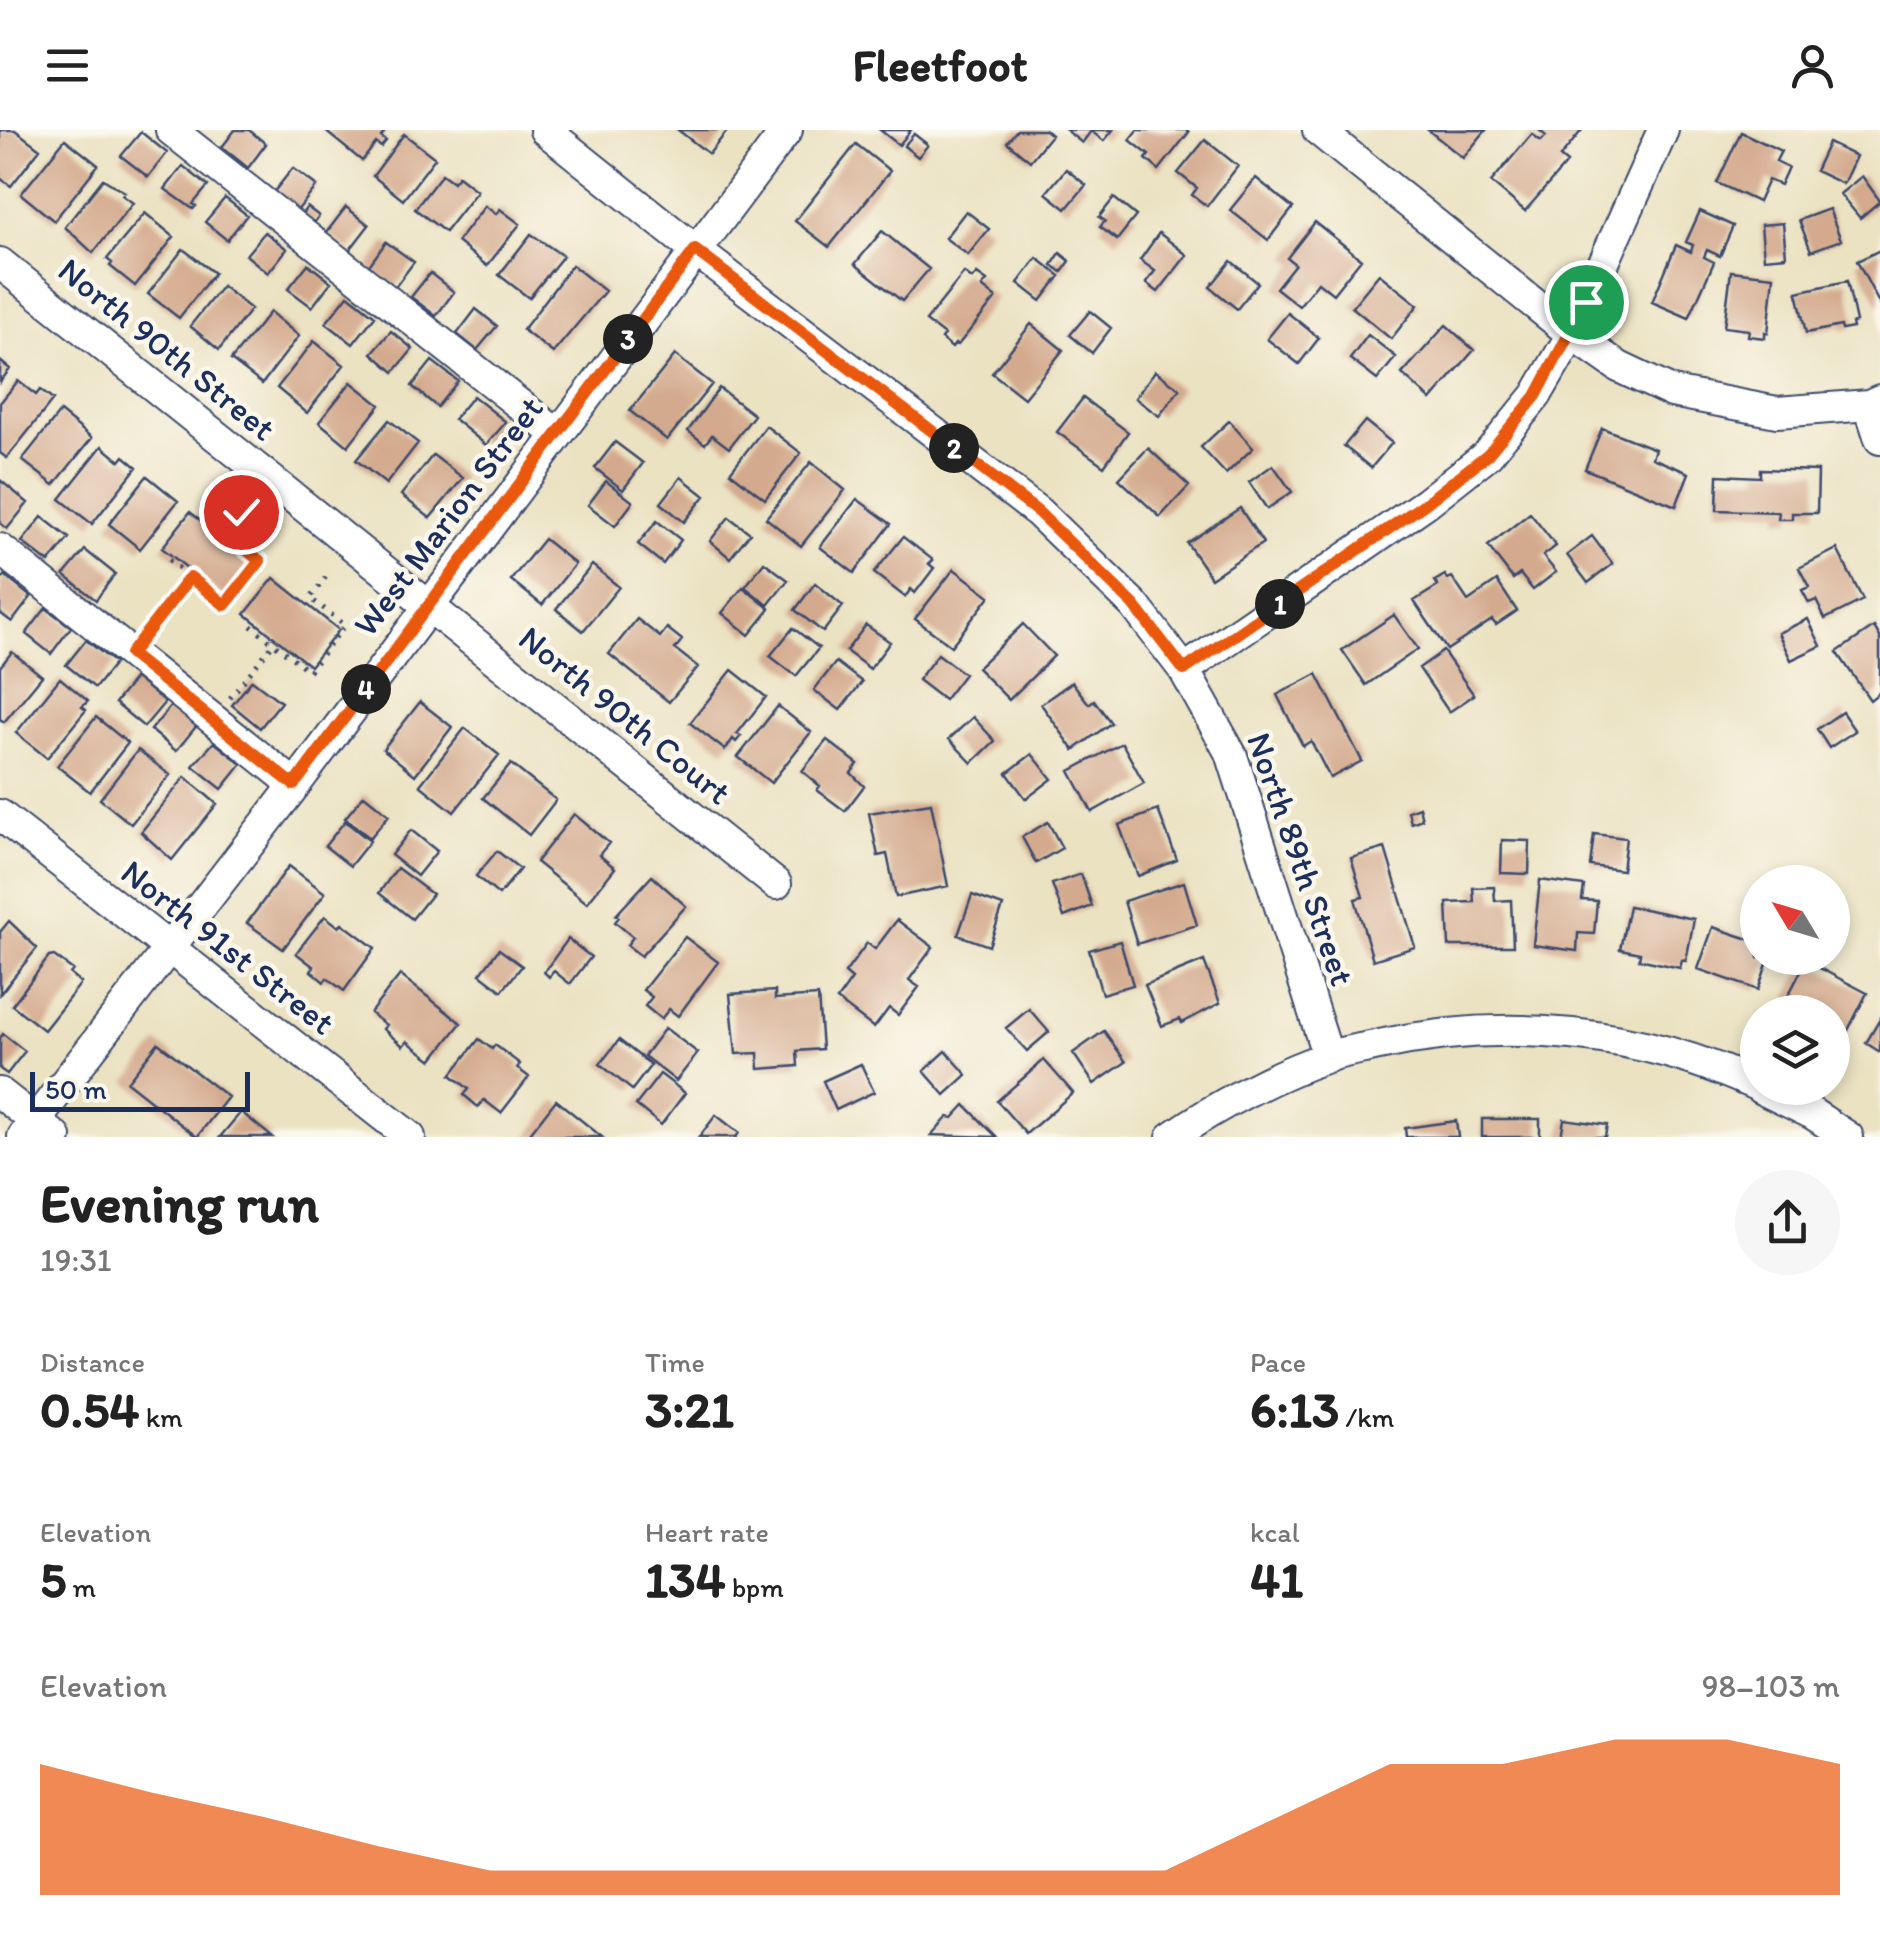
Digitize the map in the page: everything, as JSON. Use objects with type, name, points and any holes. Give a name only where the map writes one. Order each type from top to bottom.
[{"type":"street","points":[[171,130],[557,434]]},
{"type":"street","name":"North 89th Street","points":[[545,130],[1038,512],[1134,605],[1184,670],[1232,756],[1328,1056]]},
{"type":"street","name":"West Marion Street","points":[[38,1132],[170,949],[787,130]]},
{"type":"street","points":[[1318,130],[1572,334],[1619,367],[1672,392],[1778,412],[1874,402],[1880,439]]},
{"type":"street","points":[[1184,670],[1426,503],[1488,454],[1536,396],[1572,334],[1664,130]]},
{"type":"street","name":"North 90th Street","points":[[0,264],[428,605]]},
{"type":"street","points":[[0,550],[294,785]]},
{"type":"street","name":"North 90th Court","points":[[428,605],[776,884]]},
{"type":"street","name":"North 91st Street","points":[[0,815],[410,1137]]},
{"type":"street","points":[[1172,1137],[1207,1112],[1328,1056],[1431,1034],[1522,1030],[1622,1040],[1716,1066],[1740,1078]]},
{"type":"street","points":[[0,1093],[38,1132]]},
{"type":"street","points":[[1796,1105],[1848,1137]]},
{"type":"path","points":[[169,560],[225,605],[260,561],[225,532],[245,507]]},
{"type":"path","points":[[251,626],[309,672],[345,625],[310,598],[329,574]]},
{"type":"path","points":[[130,654],[190,577]]},
{"type":"path","points":[[213,720],[274,644]]},
{"type":"building","points":[[0,130],[15,130],[40,149],[11,186],[0,178]]},
{"type":"building","points":[[235,130],[249,130],[266,144],[248,168],[222,147]]},
{"type":"building","points":[[324,130],[386,130],[381,137],[386,141],[381,147],[376,143],[362,161]]},
{"type":"building","points":[[678,130],[728,130],[709,154]]},
{"type":"building","points":[[880,130],[911,130],[899,145]]},
{"type":"building","points":[[1017,130],[1045,130],[1051,135],[1030,161],[1007,142]]},
{"type":"building","points":[[1066,130],[1113,130],[1104,141],[1091,131],[1082,143]]},
{"type":"building","points":[[1138,130],[1189,132],[1159,170],[1146,159],[1149,155],[1130,140]]},
{"type":"building","points":[[1428,130],[1486,130],[1463,158]]},
{"type":"building","points":[[1539,130],[1582,130],[1560,157],[1567,163],[1525,211],[1491,182],[1532,134],[1541,141],[1546,136]]},
{"type":"building","points":[[141,132],[167,153],[148,177],[121,156]]},
{"type":"building","points":[[1741,132],[1781,151],[1776,161],[1788,167],[1780,185],[1768,180],[1758,202],[1717,183]]},
{"type":"building","points":[[404,134],[435,158],[403,200],[373,176]]},
{"type":"building","points":[[914,134],[928,145],[918,157],[904,146]]},
{"type":"building","points":[[65,139],[98,165],[54,221],[21,194]]},
{"type":"building","points":[[1205,140],[1238,166],[1207,206],[1192,195],[1197,188],[1178,173]]},
{"type":"building","points":[[1828,143],[1856,156],[1843,184],[1815,171]]},
{"type":"building","points":[[856,144],[890,171],[829,247],[795,221]]},
{"type":"building","points":[[183,166],[208,186],[193,209],[165,189]]},
{"type":"building","points":[[293,168],[317,186],[296,212],[273,193]]},
{"type":"building","points":[[1066,169],[1086,185],[1066,209],[1046,193]]},
{"type":"building","points":[[442,174],[453,182],[458,176],[477,191],[445,232],[415,209]]},
{"type":"building","points":[[1862,176],[1880,201],[1860,218],[1840,194]]},
{"type":"building","points":[[1256,178],[1293,208],[1268,240],[1230,210]]},
{"type":"building","points":[[103,179],[125,192],[122,195],[133,203],[93,253],[65,227]]},
{"type":"building","points":[[225,198],[247,215],[227,240],[205,222]]},
{"type":"building","points":[[1114,198],[1136,216],[1117,240],[1100,227],[1105,221],[1099,217]]},
{"type":"building","points":[[485,206],[496,214],[500,209],[520,224],[487,266],[457,242]]},
{"type":"building","points":[[307,207],[319,216],[312,226],[300,217]]},
{"type":"building","points":[[346,207],[369,225],[349,251],[326,233]]},
{"type":"building","points":[[1829,209],[1841,240],[1811,251],[1799,220]]},
{"type":"building","points":[[966,211],[989,229],[968,255],[945,238]]},
{"type":"building","points":[[1700,211],[1733,226],[1720,256],[1707,250],[1704,257],[1714,262],[1689,318],[1652,302],[1676,245],[1691,252],[1693,245],[1686,242]]},
{"type":"building","points":[[145,213],[174,237],[135,286],[107,259]]},
{"type":"building","points":[[1315,222],[1361,259],[1333,294],[1318,282],[1299,306],[1276,288],[1295,264],[1287,258]]},
{"type":"building","points":[[1783,223],[1786,256],[1764,258],[1761,225]]},
{"type":"building","points":[[882,231],[929,269],[902,301],[855,264]]},
{"type":"building","points":[[265,232],[287,249],[268,273],[246,255]]},
{"type":"building","points":[[1159,233],[1187,255],[1158,292],[1146,283],[1155,271],[1140,260]]},
{"type":"building","points":[[531,234],[563,256],[529,298],[499,275]]},
{"type":"building","points":[[386,242],[414,262],[395,287],[368,267]]},
{"type":"building","points":[[183,249],[214,273],[179,318],[148,294]]},
{"type":"building","points":[[1880,250],[1880,305],[1857,261]]},
{"type":"building","points":[[1060,253],[1070,261],[1062,272],[1052,265]]},
{"type":"building","points":[[1037,258],[1060,276],[1041,301],[1018,283]]},
{"type":"building","points":[[1231,261],[1258,283],[1237,309],[1210,287]]},
{"type":"building","points":[[308,264],[331,282],[312,307],[288,289]]},
{"type":"building","points":[[572,265],[605,291],[553,353],[523,330]]},
{"type":"building","points":[[1731,271],[1774,276],[1765,338],[1748,336],[1749,330],[1724,327]]},
{"type":"building","points":[[430,273],[454,292],[436,316],[411,297]]},
{"type":"building","points":[[964,273],[972,279],[977,274],[987,281],[982,287],[996,298],[952,348],[941,339],[944,335],[926,321]]},
{"type":"building","points":[[1379,274],[1418,305],[1391,339],[1352,307]]},
{"type":"building","points":[[1847,281],[1856,322],[1852,323],[1853,328],[1842,330],[1841,326],[1806,333],[1797,292]]},
{"type":"building","points":[[222,286],[251,309],[219,350],[190,326]]},
{"type":"building","points":[[348,295],[375,316],[353,344],[326,323]]},
{"type":"building","points":[[476,309],[497,326],[477,350],[457,334]]},
{"type":"building","points":[[1090,311],[1111,328],[1092,353],[1070,335]]},
{"type":"building","points":[[270,312],[299,336],[262,384],[231,360]]},
{"type":"building","points":[[1288,313],[1319,338],[1299,364],[1267,339]]},
{"type":"building","points":[[1031,324],[1063,350],[1024,398],[992,373]]},
{"type":"building","points":[[1446,325],[1474,350],[1431,400],[1402,374]]},
{"type":"building","points":[[391,331],[413,349],[394,372],[372,353]]},
{"type":"building","points":[[1368,335],[1396,357],[1377,380],[1350,359]]},
{"type":"building","points":[[314,341],[344,365],[307,413],[277,388]]},
{"type":"building","points":[[675,355],[712,384],[667,440],[630,411]]},
{"type":"building","points":[[0,361],[10,369],[0,382]]},
{"type":"building","points":[[432,361],[458,381],[437,407],[412,386]]},
{"type":"building","points":[[1155,371],[1180,389],[1159,416],[1135,398]]},
{"type":"building","points":[[18,381],[36,395],[40,390],[53,400],[7,458],[0,453],[0,403]]},
{"type":"building","points":[[351,382],[380,405],[348,446],[319,422]]},
{"type":"building","points":[[719,388],[754,415],[729,448],[712,435],[705,444],[688,431]]},
{"type":"building","points":[[473,396],[506,422],[486,445],[454,419]]},
{"type":"building","points":[[1083,398],[1128,432],[1104,466],[1057,432]]},
{"type":"building","points":[[60,412],[92,438],[54,485],[22,460]]},
{"type":"building","points":[[389,420],[418,443],[386,484],[356,460]]},
{"type":"building","points":[[1229,421],[1253,448],[1226,474],[1201,447]]},
{"type":"building","points":[[1365,421],[1392,443],[1371,468],[1344,446]]},
{"type":"building","points":[[766,426],[801,453],[765,499],[730,472]]},
{"type":"building","points":[[1602,428],[1655,449],[1652,458],[1689,473],[1676,506],[1585,469]]},
{"type":"building","points":[[615,442],[643,463],[623,490],[595,468]]},
{"type":"building","points":[[102,446],[120,461],[124,456],[137,467],[92,524],[60,499]]},
{"type":"building","points":[[1148,448],[1189,486],[1160,517],[1119,479]]},
{"type":"building","points":[[433,455],[463,478],[430,518],[401,495]]},
{"type":"building","points":[[811,462],[845,490],[801,546],[766,518]]},
{"type":"building","points":[[1273,465],[1292,492],[1267,509],[1249,482]]},
{"type":"building","points":[[1760,469],[1818,471],[1817,513],[1792,513],[1792,519],[1778,519],[1779,512],[1717,510],[1718,475],[1760,477]]},
{"type":"building","points":[[147,476],[178,501],[140,549],[109,524]]},
{"type":"building","points":[[681,477],[705,496],[684,522],[661,503]]},
{"type":"building","points":[[0,480],[28,503],[7,529],[0,523]]},
{"type":"building","points":[[606,481],[633,502],[615,526],[588,505]]},
{"type":"building","points":[[857,499],[891,524],[854,573],[820,547]]},
{"type":"building","points":[[1240,508],[1263,543],[1211,578],[1187,543]]},
{"type":"building","points":[[190,512],[255,564],[227,600],[162,548]]},
{"type":"building","points":[[1530,513],[1556,546],[1543,556],[1556,572],[1533,590],[1520,574],[1513,579],[1488,546]]},
{"type":"building","points":[[42,517],[69,538],[49,563],[22,542]]},
{"type":"building","points":[[729,517],[750,533],[730,558],[710,541]]},
{"type":"building","points":[[657,521],[681,540],[663,564],[638,544]]},
{"type":"building","points":[[1592,536],[1613,564],[1588,583],[1567,555]]},
{"type":"building","points":[[903,537],[933,560],[929,564],[934,568],[915,593],[911,589],[905,597],[874,573]]},
{"type":"building","points":[[544,539],[575,564],[542,605],[511,580]]},
{"type":"building","points":[[1837,549],[1863,600],[1825,619],[1816,600],[1809,603],[1802,590],[1809,587],[1799,568]]},
{"type":"building","points":[[85,550],[115,574],[96,600],[64,575]]},
{"type":"building","points":[[764,562],[788,580],[768,605],[745,587]]},
{"type":"building","points":[[592,565],[619,587],[583,631],[556,609]]},
{"type":"building","points":[[954,569],[990,596],[951,646],[915,619]]},
{"type":"building","points":[[1445,575],[1448,579],[1452,577],[1468,601],[1497,581],[1517,611],[1496,625],[1492,620],[1447,650],[1414,601],[1438,586],[1435,581]]},
{"type":"building","points":[[5,576],[31,597],[12,622],[0,613],[0,581]]},
{"type":"building","points":[[274,578],[339,630],[310,666],[245,614]]},
{"type":"building","points":[[815,583],[843,606],[823,632],[795,610]]},
{"type":"building","points":[[743,587],[770,609],[749,635],[722,613]]},
{"type":"building","points":[[46,608],[71,627],[51,654],[26,634]]},
{"type":"building","points":[[1394,615],[1418,649],[1366,685],[1342,650]]},
{"type":"building","points":[[637,619],[660,637],[667,628],[682,640],[675,649],[698,667],[669,702],[609,654]]},
{"type":"building","points":[[1808,619],[1821,646],[1791,660],[1778,633]]},
{"type":"building","points":[[1023,624],[1054,656],[1009,700],[977,668]]},
{"type":"building","points":[[866,625],[890,642],[870,669],[846,651]]},
{"type":"building","points":[[1874,627],[1880,637],[1880,692],[1870,700],[1837,652]]},
{"type":"building","points":[[793,628],[819,648],[796,676],[770,656]]},
{"type":"building","points":[[86,640],[115,663],[95,688],[66,665]]},
{"type":"building","points":[[1443,651],[1474,695],[1449,712],[1419,668]]},
{"type":"building","points":[[12,652],[42,676],[4,722],[0,719],[0,667]]},
{"type":"building","points":[[938,654],[964,674],[944,700],[918,680]]},
{"type":"building","points":[[836,662],[862,682],[840,710],[814,690]]},
{"type":"building","points":[[732,670],[766,697],[737,734],[741,736],[736,742],[733,739],[725,750],[690,723]]},
{"type":"building","points":[[1317,674],[1362,761],[1330,778],[1311,741],[1303,746],[1277,695]]},
{"type":"building","points":[[60,678],[88,701],[82,707],[86,710],[47,758],[16,733]]},
{"type":"building","points":[[135,678],[165,702],[144,727],[115,703]]},
{"type":"building","points":[[252,680],[281,702],[260,728],[232,705]]},
{"type":"building","points":[[1072,682],[1089,704],[1094,700],[1111,723],[1074,750],[1041,704]]},
{"type":"building","points":[[174,702],[199,723],[176,751],[151,730]]},
{"type":"building","points":[[420,702],[452,727],[415,775],[383,749]]},
{"type":"building","points":[[778,706],[811,732],[771,783],[738,757]]},
{"type":"building","points":[[1842,712],[1855,731],[1829,748],[1817,729]]},
{"type":"building","points":[[96,717],[128,743],[90,792],[57,766]]},
{"type":"building","points":[[973,717],[995,741],[972,763],[949,739]]},
{"type":"building","points":[[465,728],[499,755],[454,812],[420,785]]},
{"type":"building","points":[[827,740],[858,764],[851,773],[864,786],[845,811],[817,790],[820,786],[802,771]]},
{"type":"building","points":[[214,742],[242,764],[222,789],[193,766]]},
{"type":"building","points":[[1122,743],[1144,783],[1092,812],[1070,771]]},
{"type":"building","points":[[138,750],[170,775],[131,824],[100,799]]},
{"type":"building","points":[[1032,754],[1052,779],[1026,799],[1007,773]]},
{"type":"building","points":[[511,764],[556,800],[529,835],[483,798]]},
{"type":"building","points":[[185,777],[217,804],[172,860],[141,832]]},
{"type":"building","points":[[364,795],[389,815],[370,838],[345,818]]},
{"type":"building","points":[[931,803],[948,886],[896,897],[887,854],[878,856],[869,813]]},
{"type":"building","points":[[1419,807],[1422,819],[1411,823],[1408,811]]},
{"type":"building","points":[[1158,810],[1177,860],[1138,876],[1119,825]]},
{"type":"building","points":[[574,814],[609,843],[599,855],[615,868],[587,903],[536,862]]},
{"type":"building","points":[[345,821],[370,841],[350,866],[325,846]]},
{"type":"building","points":[[1048,822],[1062,848],[1036,863],[1022,837]]},
{"type":"building","points":[[411,830],[437,851],[417,876],[391,855]]},
{"type":"building","points":[[1594,834],[1626,838],[1622,870],[1590,866]]},
{"type":"building","points":[[1502,840],[1530,841],[1529,874],[1501,873]]},
{"type":"building","points":[[1385,848],[1415,947],[1373,960],[1355,899],[1363,897],[1351,858]]},
{"type":"building","points":[[497,851],[520,869],[499,895],[476,876]]},
{"type":"building","points":[[289,866],[325,893],[283,949],[247,923]]},
{"type":"building","points":[[397,868],[432,894],[412,919],[379,893]]},
{"type":"building","points":[[1081,874],[1092,906],[1064,917],[1052,884]]},
{"type":"building","points":[[652,876],[686,906],[641,956],[627,945],[633,937],[615,922],[619,917],[616,915]]},
{"type":"building","points":[[1540,880],[1584,886],[1582,900],[1597,901],[1594,934],[1578,933],[1577,951],[1533,945]]},
{"type":"building","points":[[1184,882],[1197,925],[1137,944],[1124,901]]},
{"type":"building","points":[[1494,887],[1495,901],[1511,900],[1513,946],[1449,946],[1447,903],[1474,902],[1473,888]]},
{"type":"building","points":[[972,895],[1003,906],[989,946],[958,935]]},
{"type":"building","points":[[1629,906],[1694,919],[1686,961],[1682,960],[1680,968],[1639,959],[1640,953],[1620,949]]},
{"type":"building","points":[[325,916],[339,927],[342,923],[375,948],[344,991],[327,978],[324,982],[311,971],[314,967],[296,953]]},
{"type":"building","points":[[897,920],[933,947],[909,980],[919,987],[898,1015],[889,1008],[874,1028],[837,1000],[852,979],[845,973],[867,943],[875,949]]},
{"type":"building","points":[[9,921],[37,948],[0,994],[0,932]]},
{"type":"building","points":[[1713,927],[1740,936],[1740,975],[1763,975],[1758,990],[1698,969]]},
{"type":"building","points":[[685,937],[718,962],[678,1016],[669,1009],[661,1019],[645,1006],[652,997],[643,990]]},
{"type":"building","points":[[568,939],[591,957],[570,984],[554,971],[549,977],[544,972]]},
{"type":"building","points":[[1120,941],[1133,985],[1102,994],[1089,950]]},
{"type":"building","points":[[499,949],[522,966],[502,991],[480,974]]},
{"type":"building","points":[[54,956],[73,970],[70,974],[81,983],[44,1030],[12,1005],[49,957]]},
{"type":"building","points":[[1204,961],[1220,1003],[1182,1023],[1180,1019],[1162,1026],[1145,985]]},
{"type":"building","points":[[400,975],[461,1023],[432,1060],[407,1041],[403,1046],[370,1013]]},
{"type":"building","points":[[1799,975],[1833,975],[1867,993],[1850,1026],[1850,995],[1789,995]]},
{"type":"building","points":[[775,991],[775,999],[818,996],[822,1049],[797,1051],[798,1066],[759,1069],[758,1053],[736,1054],[730,994]]},
{"type":"building","points":[[1029,1009],[1049,1032],[1027,1051],[1006,1028]]},
{"type":"building","points":[[1880,1019],[1880,1052],[1866,1043]]},
{"type":"building","points":[[665,1028],[698,1053],[676,1081],[644,1056]]},
{"type":"building","points":[[1104,1031],[1126,1062],[1094,1084],[1073,1053]]},
{"type":"building","points":[[3,1034],[25,1051],[7,1074],[0,1069]]},
{"type":"building","points":[[479,1039],[492,1049],[495,1045],[520,1064],[517,1068],[529,1077],[501,1113],[484,1100],[478,1107],[464,1095],[469,1089],[451,1075]]},
{"type":"building","points":[[619,1040],[651,1065],[632,1090],[600,1064]]},
{"type":"building","points":[[158,1043],[228,1097],[197,1137],[127,1082]]},
{"type":"building","points":[[946,1051],[967,1075],[945,1095],[924,1071]]},
{"type":"building","points":[[1044,1060],[1073,1093],[1026,1134],[997,1101]]},
{"type":"building","points":[[861,1064],[874,1092],[836,1110],[823,1081]]},
{"type":"building","points":[[660,1074],[685,1093],[661,1125],[636,1105]]},
{"type":"building","points":[[556,1100],[602,1137],[527,1137]]},
{"type":"building","points":[[965,1105],[997,1137],[931,1135],[948,1117],[953,1118]]},
{"type":"building","points":[[241,1112],[272,1137],[220,1137]]},
{"type":"building","points":[[716,1115],[739,1133],[736,1137],[699,1137]]},
{"type":"building","points":[[1482,1119],[1540,1119],[1540,1137],[1482,1137]]},
{"type":"building","points":[[1564,1119],[1607,1125],[1605,1137],[1561,1137]]},
{"type":"building","points":[[1456,1121],[1458,1137],[1406,1137],[1405,1128]]},
{"type":"route","points":[[241,512],[225,532],[260,561],[225,605],[190,577],[130,654],[294,785],[695,250],[1038,512],[1134,605],[1184,670],[1426,503],[1488,454],[1536,396],[1586,302]]}]
